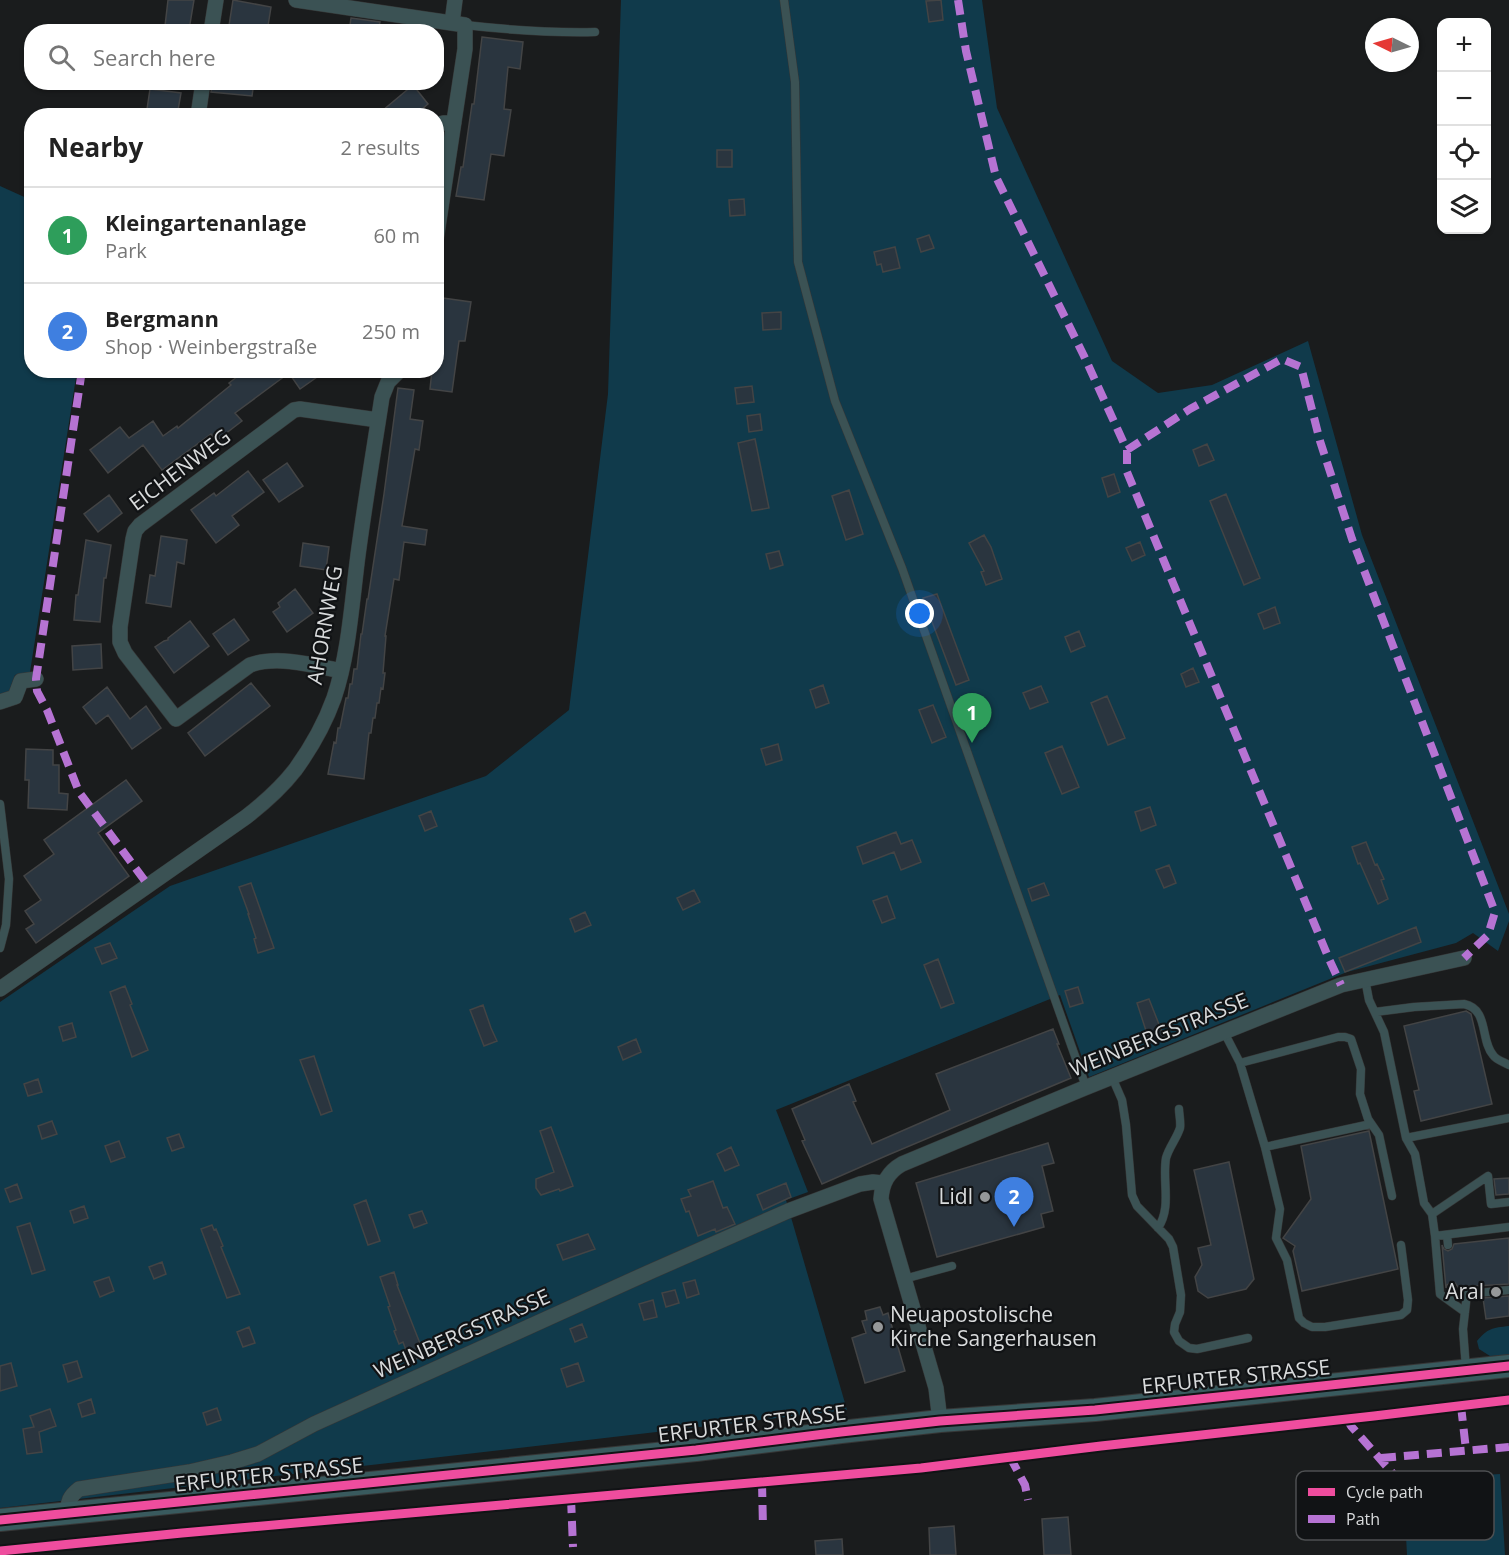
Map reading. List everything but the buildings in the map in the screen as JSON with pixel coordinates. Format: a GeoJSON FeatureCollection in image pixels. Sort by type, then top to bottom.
{"type":"FeatureCollection","features":[{"type":"Feature","properties":{"kind":"main road","name":"ERFURTER STRASSE"},"geometry":{"type":"LineString","coordinates":[[0,1520],[696,1450],[940,1421],[1095,1410],[1509,1366]]}},
{"type":"Feature","properties":{"kind":"street"},"geometry":{"type":"LineString","coordinates":[[212,24],[216,0]]}},
{"type":"Feature","properties":{"kind":"street"},"geometry":{"type":"LineString","coordinates":[[444,188],[465,50],[455,0]]}},
{"type":"Feature","properties":{"kind":"street"},"geometry":{"type":"LineString","coordinates":[[304,1],[459,24]]}},
{"type":"Feature","properties":{"kind":"street"},"geometry":{"type":"LineString","coordinates":[[199,108],[202,90]]}},
{"type":"Feature","properties":{"kind":"street"},"geometry":{"type":"LineString","coordinates":[[444,123],[454,123]]}},
{"type":"Feature","properties":{"kind":"street","name":"AHORNWEG"},"geometry":{"type":"LineString","coordinates":[[0,989],[246,817],[281,786],[309,750],[324,722],[341,671],[378,420],[384,389],[392,378]]}},
{"type":"Feature","properties":{"kind":"street","name":"EICHENWEG"},"geometry":{"type":"LineString","coordinates":[[341,671],[281,661],[260,661],[250,665],[176,719],[125,653],[120,642],[133,539],[140,525],[294,410],[378,420]]}},
{"type":"Feature","properties":{"kind":"street"},"geometry":{"type":"LineString","coordinates":[[0,702],[15,697],[21,681],[36,679]]}},
{"type":"Feature","properties":{"kind":"street","name":"WEINBERGSTRASSE"},"geometry":{"type":"LineString","coordinates":[[68,1514],[67,1505],[71,1496],[79,1489],[189,1472],[258,1454],[335,1414],[788,1211],[860,1184],[884,1183],[893,1169],[902,1164],[1086,1087],[1341,985],[1464,958]]}},
{"type":"Feature","properties":{"kind":"street"},"geometry":{"type":"LineString","coordinates":[[884,1183],[881,1199],[936,1388],[940,1421]]}},
{"type":"Feature","properties":{"kind":"lane"},"geometry":{"type":"LineString","coordinates":[[784,0],[795,82],[798,262],[835,401],[902,568],[1086,1087]]}},
{"type":"Feature","properties":{"kind":"lane"},"geometry":{"type":"LineString","coordinates":[[459,24],[513,30],[595,32]]}},
{"type":"Feature","properties":{"kind":"lane"},"geometry":{"type":"LineString","coordinates":[[0,804],[9,879],[6,925],[0,948]]}},
{"type":"Feature","properties":{"kind":"lane"},"geometry":{"type":"LineString","coordinates":[[1365,979],[1369,1000],[1384,1032],[1406,1138],[1415,1154],[1424,1203],[1432,1214],[1440,1294],[1465,1312]]}},
{"type":"Feature","properties":{"kind":"lane"},"geometry":{"type":"LineString","coordinates":[[1375,1012],[1414,1007],[1469,1005],[1478,1012],[1488,1047],[1494,1057],[1509,1065]]}},
{"type":"Feature","properties":{"kind":"lane"},"geometry":{"type":"LineString","coordinates":[[1224,1032],[1240,1063],[1265,1147],[1280,1209],[1276,1238],[1287,1260],[1299,1318],[1312,1327],[1325,1327],[1401,1315],[1407,1310],[1408,1300],[1401,1245]]}},
{"type":"Feature","properties":{"kind":"lane"},"geometry":{"type":"LineString","coordinates":[[1240,1063],[1338,1037],[1351,1039],[1361,1069],[1360,1094],[1371,1124],[1379,1135],[1392,1196]]}},
{"type":"Feature","properties":{"kind":"lane"},"geometry":{"type":"LineString","coordinates":[[1112,1077],[1122,1100],[1132,1195],[1137,1206],[1173,1246],[1181,1295],[1180,1312],[1174,1332],[1179,1341],[1189,1348],[1197,1349],[1248,1338]]}},
{"type":"Feature","properties":{"kind":"lane"},"geometry":{"type":"LineString","coordinates":[[1158,1228],[1164,1220],[1167,1158],[1172,1141],[1180,1127],[1179,1109]]}},
{"type":"Feature","properties":{"kind":"lane"},"geometry":{"type":"LineString","coordinates":[[1406,1138],[1509,1118]]}},
{"type":"Feature","properties":{"kind":"lane"},"geometry":{"type":"LineString","coordinates":[[1265,1147],[1371,1124]]}},
{"type":"Feature","properties":{"kind":"lane"},"geometry":{"type":"LineString","coordinates":[[1432,1214],[1488,1176],[1491,1204],[1509,1202]]}},
{"type":"Feature","properties":{"kind":"lane"},"geometry":{"type":"LineString","coordinates":[[1435,1236],[1509,1227]]}},
{"type":"Feature","properties":{"kind":"lane"},"geometry":{"type":"LineString","coordinates":[[1447,1235],[1448,1245]]}},
{"type":"Feature","properties":{"kind":"lane"},"geometry":{"type":"LineString","coordinates":[[904,1279],[952,1266]]}},
{"type":"Feature","properties":{"kind":"lane"},"geometry":{"type":"LineString","coordinates":[[1452,1288],[1454,1303]]}},
{"type":"Feature","properties":{"kind":"lane"},"geometry":{"type":"LineString","coordinates":[[1467,1371],[1463,1329],[1467,1294],[1509,1290]]}},
{"type":"Feature","properties":{"kind":"shaded area"},"geometry":{"type":"Polygon","coordinates":[[[621,0],[982,0],[997,108],[1112,361],[1158,393],[1212,385],[1308,341],[1362,535],[1509,914],[1509,921],[1498,951],[1473,933],[1456,943],[1347,972],[1089,1077],[1060,995],[776,1110],[808,1192],[786,1200],[847,1410],[0,1508],[0,1002],[170,886],[486,776],[569,710],[608,394],[621,0]]]}},
{"type":"Feature","properties":{"kind":"shaded area"},"geometry":{"type":"Polygon","coordinates":[[[0,186],[24,197],[24,378],[76,378],[30,672],[15,675],[8,694],[0,695],[0,186]]]}},
{"type":"Feature","properties":{"kind":"shaded area"},"geometry":{"type":"Polygon","coordinates":[[[1509,1326],[1509,1355],[1490,1356],[1479,1349],[1477,1341],[1484,1333],[1494,1328],[1509,1326]]]}},
{"type":"Feature","properties":{"kind":"shaded area"},"geometry":{"type":"Polygon","coordinates":[[[1494,1474],[1500,1474],[1505,1555],[1407,1555],[1406,1540],[1494,1540],[1494,1474]]]}},
{"type":"Feature","properties":{"kind":"marked path"},"geometry":{"type":"LineString","coordinates":[[958,0],[966,51],[996,177],[1084,356],[1127,450],[1127,472],[1341,985]]}},
{"type":"Feature","properties":{"kind":"marked path"},"geometry":{"type":"LineString","coordinates":[[1127,450],[1190,409],[1282,359],[1301,367],[1320,441],[1352,539],[1495,912],[1488,935],[1464,958]]}},
{"type":"Feature","properties":{"kind":"marked path"},"geometry":{"type":"LineString","coordinates":[[81,378],[36,679],[37,691],[47,710],[79,792],[148,885]]}},
{"type":"Feature","properties":{"kind":"marked path"},"geometry":{"type":"LineString","coordinates":[[1461,1406],[1466,1450]]}},
{"type":"Feature","properties":{"kind":"marked path"},"geometry":{"type":"LineString","coordinates":[[1347,1419],[1391,1471]]}},
{"type":"Feature","properties":{"kind":"marked path"},"geometry":{"type":"LineString","coordinates":[[1381,1458],[1509,1447]]}},
{"type":"Feature","properties":{"kind":"marked path"},"geometry":{"type":"LineString","coordinates":[[1010,1457],[1025,1485],[1028,1500]]}},
{"type":"Feature","properties":{"kind":"marked path"},"geometry":{"type":"LineString","coordinates":[[762,1482],[763,1528]]}},
{"type":"Feature","properties":{"kind":"marked path"},"geometry":{"type":"LineString","coordinates":[[571,1498],[573,1547]]}},
{"type":"Feature","properties":{"kind":"cycle path"},"geometry":{"type":"LineString","coordinates":[[0,1520],[696,1450],[940,1421],[1095,1410],[1509,1366]]}},
{"type":"Feature","properties":{"kind":"cycle path"},"geometry":{"type":"LineString","coordinates":[[0,1551],[921,1468],[1509,1400]]}},
{"type":"Feature","properties":{"kind":"place","name":"Kleingartenanlage"},"geometry":{"type":"Point","coordinates":[972,743]}},
{"type":"Feature","properties":{"kind":"place","name":"Lidl"},"geometry":{"type":"Point","coordinates":[985,1197]}},
{"type":"Feature","properties":{"kind":"place","name":"Bergmann"},"geometry":{"type":"Point","coordinates":[1014,1227]}},
{"type":"Feature","properties":{"kind":"place","name":"Aral"},"geometry":{"type":"Point","coordinates":[1496,1292]}},
{"type":"Feature","properties":{"kind":"place","name":"Neuapostolische Kirche Sangerhausen"},"geometry":{"type":"Point","coordinates":[878,1327]}}]}
